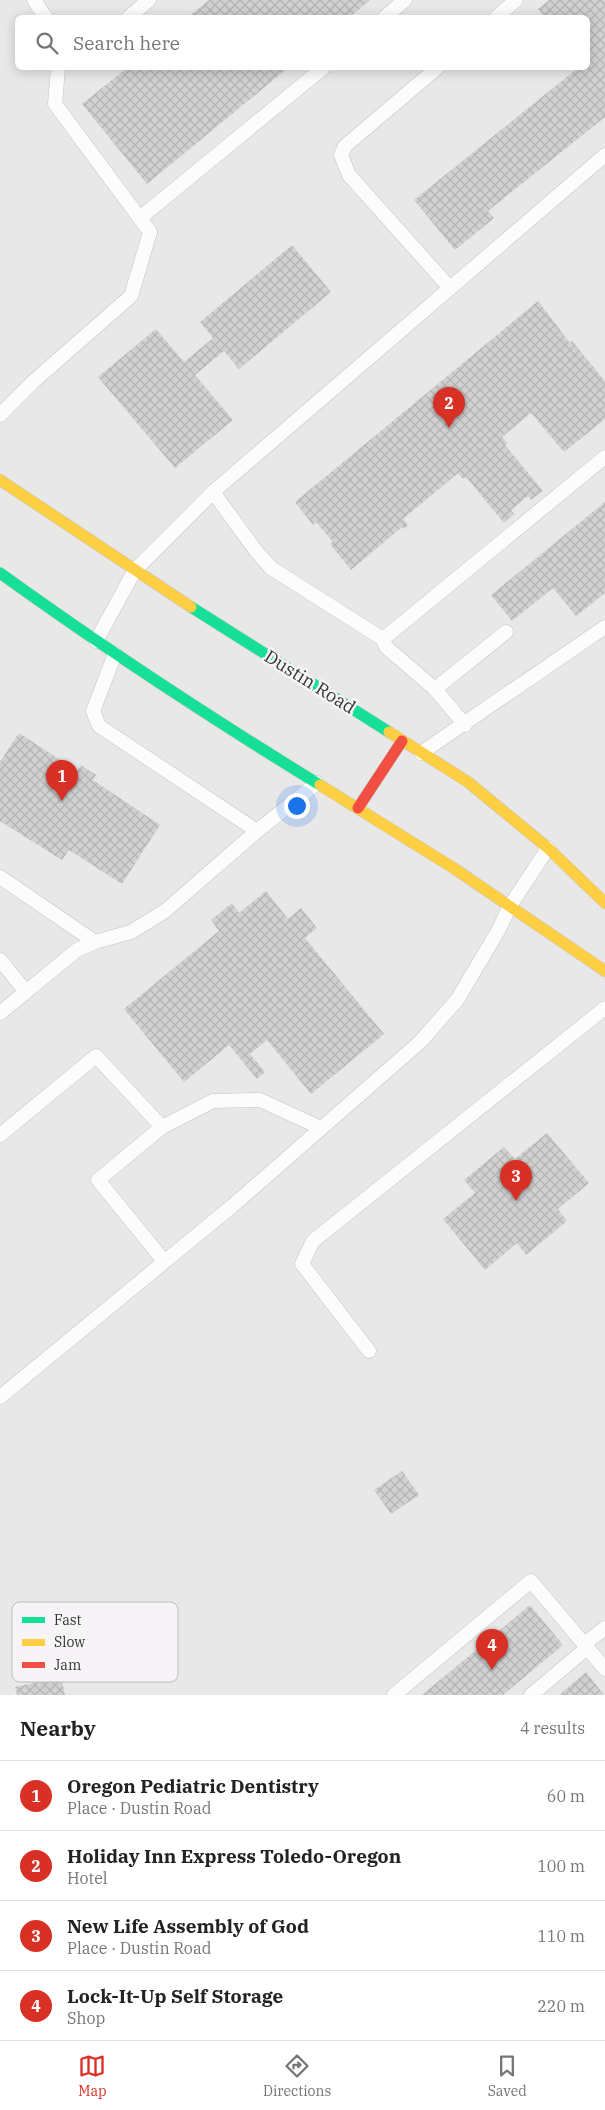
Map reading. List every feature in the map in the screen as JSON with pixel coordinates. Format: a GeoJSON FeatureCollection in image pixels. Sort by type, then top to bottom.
{"type":"FeatureCollection","features":[{"type":"Feature","properties":{"kind":"street","name":"Dustin Road"},"geometry":{"type":"LineString","coordinates":[[0,480],[185,603],[468,782],[548,848],[605,904]]}},
{"type":"Feature","properties":{"kind":"street"},"geometry":{"type":"LineString","coordinates":[[0,573],[50,611],[115,654],[510,906],[605,971]]}},
{"type":"Feature","properties":{"kind":"street"},"geometry":{"type":"LineString","coordinates":[[358,808],[402,741]]}},
{"type":"Feature","properties":{"kind":"lane"},"geometry":{"type":"LineString","coordinates":[[34,0],[44,15]]}},
{"type":"Feature","properties":{"kind":"lane"},"geometry":{"type":"LineString","coordinates":[[132,15],[150,0]]}},
{"type":"Feature","properties":{"kind":"lane"},"geometry":{"type":"LineString","coordinates":[[388,15],[405,0]]}},
{"type":"Feature","properties":{"kind":"lane"},"geometry":{"type":"LineString","coordinates":[[499,15],[516,0]]}},
{"type":"Feature","properties":{"kind":"lane"},"geometry":{"type":"LineString","coordinates":[[0,415],[34,382],[131,296],[150,232],[55,104],[62,70]]}},
{"type":"Feature","properties":{"kind":"lane"},"geometry":{"type":"LineString","coordinates":[[140,218],[321,70]]}},
{"type":"Feature","properties":{"kind":"lane"},"geometry":{"type":"LineString","coordinates":[[435,70],[345,146],[342,155],[349,175],[450,288]]}},
{"type":"Feature","properties":{"kind":"lane"},"geometry":{"type":"LineString","coordinates":[[96,641],[135,570],[213,492],[605,155]]}},
{"type":"Feature","properties":{"kind":"lane"},"geometry":{"type":"LineString","coordinates":[[383,639],[605,457]]}},
{"type":"Feature","properties":{"kind":"lane"},"geometry":{"type":"LineString","coordinates":[[213,492],[256,551],[271,568],[383,639],[386,647],[435,689],[465,725]]}},
{"type":"Feature","properties":{"kind":"lane"},"geometry":{"type":"LineString","coordinates":[[421,753],[465,725],[605,627]]}},
{"type":"Feature","properties":{"kind":"lane"},"geometry":{"type":"LineString","coordinates":[[435,689],[506,632]]}},
{"type":"Feature","properties":{"kind":"lane"},"geometry":{"type":"LineString","coordinates":[[115,654],[93,711],[99,726],[258,831]]}},
{"type":"Feature","properties":{"kind":"lane"},"geometry":{"type":"LineString","coordinates":[[0,1013],[77,950],[95,942],[131,932],[166,911],[258,831],[317,783]]}},
{"type":"Feature","properties":{"kind":"lane"},"geometry":{"type":"LineString","coordinates":[[0,1397],[164,1261],[420,1042],[457,1000],[510,906],[548,848]]}},
{"type":"Feature","properties":{"kind":"lane"},"geometry":{"type":"LineString","coordinates":[[0,878],[95,942]]}},
{"type":"Feature","properties":{"kind":"lane"},"geometry":{"type":"LineString","coordinates":[[0,960],[26,992]]}},
{"type":"Feature","properties":{"kind":"lane"},"geometry":{"type":"LineString","coordinates":[[369,1351],[302,1264],[313,1242],[605,1008]]}},
{"type":"Feature","properties":{"kind":"lane"},"geometry":{"type":"LineString","coordinates":[[0,1135],[96,1056],[162,1127]]}},
{"type":"Feature","properties":{"kind":"lane"},"geometry":{"type":"LineString","coordinates":[[164,1261],[98,1180],[162,1127],[213,1101],[260,1100],[321,1128]]}},
{"type":"Feature","properties":{"kind":"lane"},"geometry":{"type":"LineString","coordinates":[[394,1695],[532,1581],[605,1669]]}},
{"type":"Feature","properties":{"kind":"lane"},"geometry":{"type":"LineString","coordinates":[[531,1695],[605,1628]]}},
{"type":"Feature","properties":{"kind":"building"},"geometry":{"type":"Polygon","coordinates":[[[209,0],[370,0],[352,15],[191,15],[209,0]]]}},
{"type":"Feature","properties":{"kind":"building"},"geometry":{"type":"Polygon","coordinates":[[[549,0],[605,0],[605,117],[488,211],[494,218],[455,250],[414,200],[576,70],[590,70],[590,15],[543,15],[538,9],[549,0]]]}},
{"type":"Feature","properties":{"kind":"building"},"geometry":{"type":"Polygon","coordinates":[[[124,70],[286,70],[147,184],[82,104],[124,70]]]}},
{"type":"Feature","properties":{"kind":"building"},"geometry":{"type":"Polygon","coordinates":[[[292,245],[331,292],[239,369],[224,351],[195,375],[233,420],[175,468],[98,377],[156,329],[184,362],[213,338],[200,322],[292,245]]]}},
{"type":"Feature","properties":{"kind":"building"},"geometry":{"type":"Polygon","coordinates":[[[538,301],[570,343],[572,341],[605,381],[605,419],[564,452],[531,413],[502,437],[507,443],[505,445],[543,491],[531,500],[528,496],[511,510],[514,514],[504,523],[466,477],[463,479],[458,473],[403,519],[408,525],[404,529],[402,527],[351,570],[330,544],[333,542],[316,522],[313,525],[295,502],[538,301]]]}},
{"type":"Feature","properties":{"kind":"building"},"geometry":{"type":"Polygon","coordinates":[[[605,502],[605,593],[576,616],[553,588],[512,621],[491,595],[605,502]]]}},
{"type":"Feature","properties":{"kind":"building"},"geometry":{"type":"Polygon","coordinates":[[[19,733],[77,771],[81,765],[96,775],[93,780],[160,825],[122,884],[69,850],[62,860],[0,821],[0,762],[19,733]]]}},
{"type":"Feature","properties":{"kind":"building"},"geometry":{"type":"Polygon","coordinates":[[[266,891],[288,919],[301,908],[317,928],[305,938],[384,1034],[311,1094],[267,1040],[250,1054],[265,1072],[257,1079],[229,1045],[184,1082],[124,1009],[219,931],[211,920],[232,903],[239,913],[266,891]]]}},
{"type":"Feature","properties":{"kind":"building"},"geometry":{"type":"Polygon","coordinates":[[[547,1133],[589,1183],[558,1209],[567,1221],[526,1255],[517,1243],[485,1270],[443,1219],[475,1193],[464,1180],[504,1147],[515,1159],[547,1133]]]}},
{"type":"Feature","properties":{"kind":"building"},"geometry":{"type":"Polygon","coordinates":[[[402,1471],[419,1495],[391,1514],[374,1490],[402,1471]]]}},
{"type":"Feature","properties":{"kind":"building"},"geometry":{"type":"Polygon","coordinates":[[[530,1605],[563,1645],[503,1695],[422,1695],[530,1605]]]}},
{"type":"Feature","properties":{"kind":"building"},"geometry":{"type":"Polygon","coordinates":[[[586,1672],[604,1695],[559,1695],[586,1672]]]}},
{"type":"Feature","properties":{"kind":"building"},"geometry":{"type":"Polygon","coordinates":[[[38,1682],[62,1682],[65,1695],[17,1695],[15,1687],[38,1682]]]}},
{"type":"Feature","properties":{"kind":"traffic: fast"},"geometry":{"type":"LineString","coordinates":[[0,573],[158,682],[320,785]]}},
{"type":"Feature","properties":{"kind":"traffic: fast"},"geometry":{"type":"LineString","coordinates":[[191,607],[389,732]]}},
{"type":"Feature","properties":{"kind":"traffic: slow"},"geometry":{"type":"LineString","coordinates":[[0,480],[191,607]]}},
{"type":"Feature","properties":{"kind":"traffic: slow"},"geometry":{"type":"LineString","coordinates":[[389,732],[468,782],[548,848],[605,903]]}},
{"type":"Feature","properties":{"kind":"traffic: slow"},"geometry":{"type":"LineString","coordinates":[[320,785],[455,869],[605,971]]}},
{"type":"Feature","properties":{"kind":"traffic: jam"},"geometry":{"type":"LineString","coordinates":[[358,808],[402,741]]}},
{"type":"Feature","properties":{"kind":"place","name":"Holiday Inn Express Toledo-Oregon"},"geometry":{"type":"Point","coordinates":[449,428]}},
{"type":"Feature","properties":{"kind":"place","name":"Oregon Pediatric Dentistry"},"geometry":{"type":"Point","coordinates":[62,801]}},
{"type":"Feature","properties":{"kind":"place","name":"New Life Assembly of God"},"geometry":{"type":"Point","coordinates":[516,1201]}},
{"type":"Feature","properties":{"kind":"place","name":"Lock-It-Up Self Storage"},"geometry":{"type":"Point","coordinates":[492,1670]}}]}
